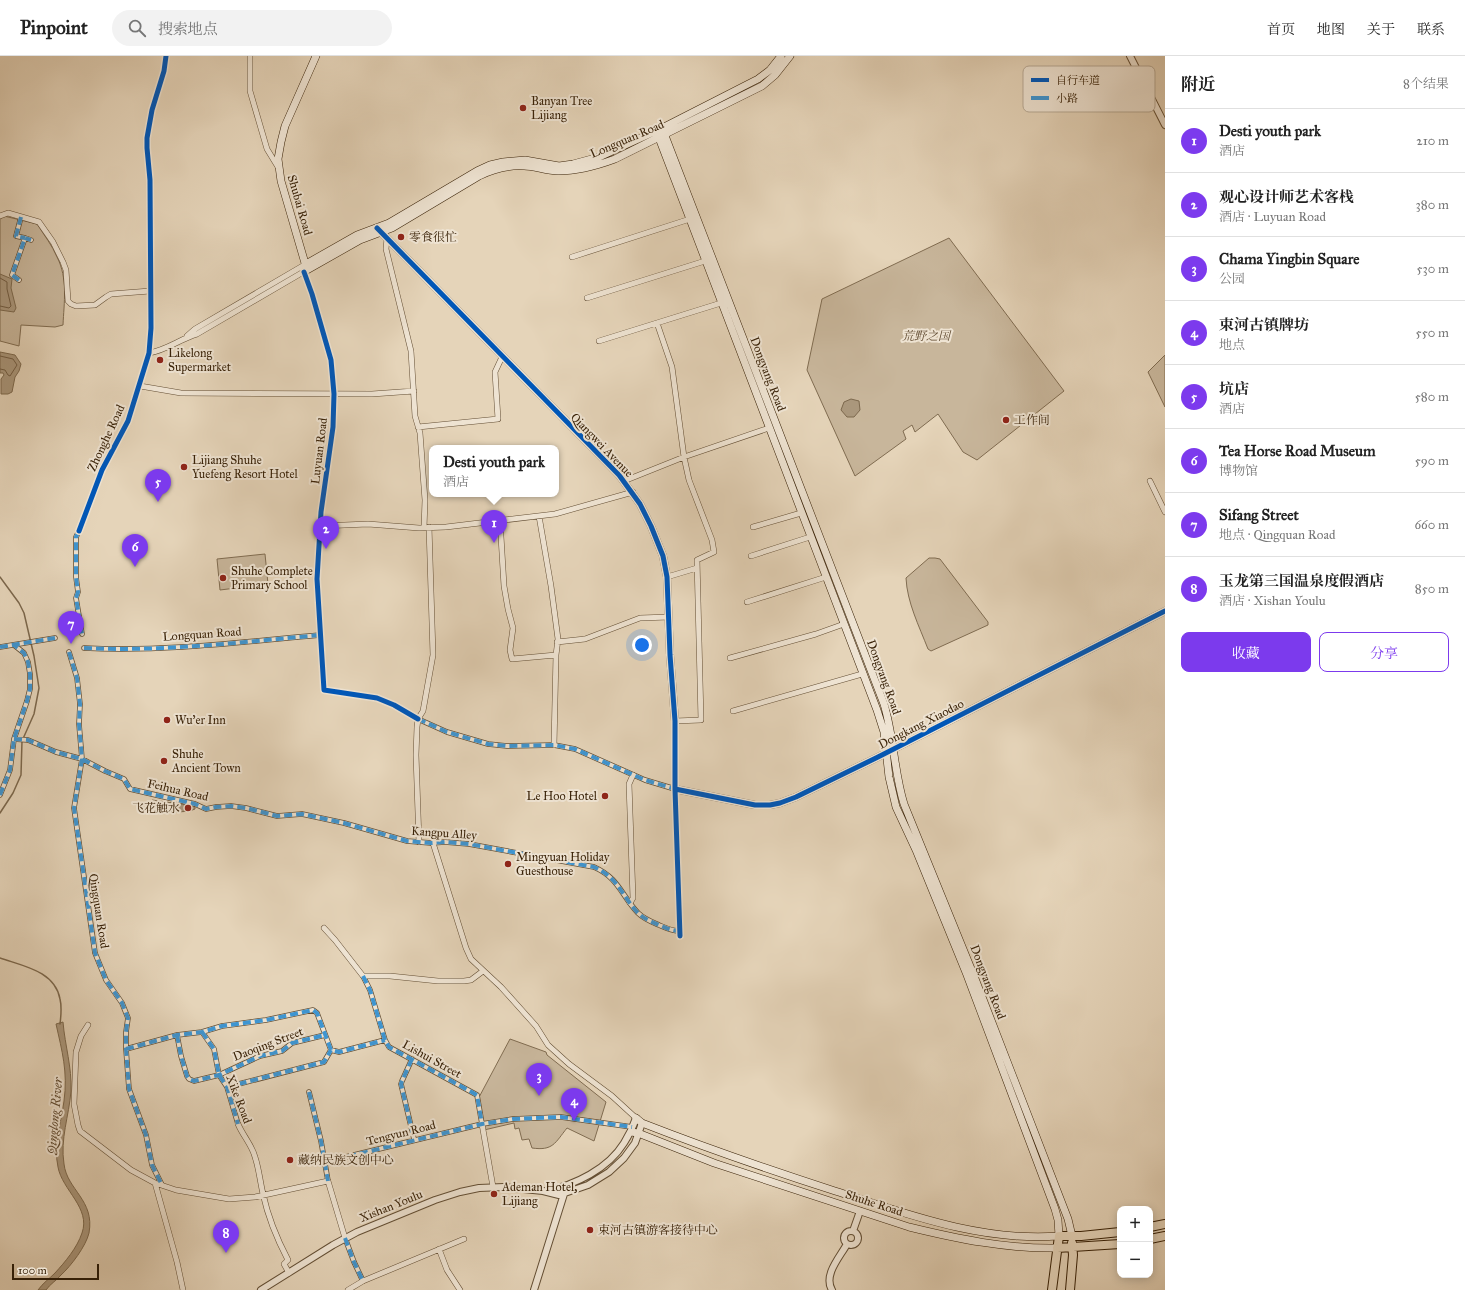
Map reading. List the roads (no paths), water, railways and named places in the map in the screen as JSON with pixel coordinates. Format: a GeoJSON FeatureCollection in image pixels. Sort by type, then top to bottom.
{"type":"FeatureCollection","features":[{"type":"Feature","properties":{"kind":"main road","name":"Shubai Road"},"geometry":{"type":"LineString","coordinates":[[306,269],[283,188],[279,168],[279,151],[285,126],[316,56]]}},
{"type":"Feature","properties":{"kind":"main road","name":"Longquan Road"},"geometry":{"type":"LineString","coordinates":[[660,133],[758,79],[770,70],[781,56]]}},
{"type":"Feature","properties":{"kind":"main road","name":"Longquan Road"},"geometry":{"type":"LineString","coordinates":[[306,269],[379,230],[477,171],[490,165],[525,160],[559,166],[573,164],[611,152],[660,133],[762,86],[776,75],[790,56]]}},
{"type":"Feature","properties":{"kind":"main road","name":"Dongyang Road"},"geometry":{"type":"LineString","coordinates":[[660,133],[705,261],[881,721],[904,804],[974,976],[1068,1219],[1072,1236]]}},
{"type":"Feature","properties":{"kind":"main road","name":"Dongyang Road"},"geometry":{"type":"LineString","coordinates":[[660,133],[884,704],[888,718],[890,751],[889,777],[896,807],[938,902],[1001,1064],[1055,1209],[1058,1220],[1059,1236]]}},
{"type":"Feature","properties":{"kind":"main road","name":"Shuhe Road"},"geometry":{"type":"LineString","coordinates":[[636,1118],[642,1123],[717,1152],[912,1216],[965,1228],[1005,1234],[1043,1237],[1117,1232]]}},
{"type":"Feature","properties":{"kind":"main road","name":"Shuhe Road"},"geometry":{"type":"LineString","coordinates":[[634,1131],[714,1163],[909,1227],[962,1239],[1023,1247],[1057,1248],[1117,1244]]}},
{"type":"Feature","properties":{"kind":"main road"},"geometry":{"type":"LineString","coordinates":[[1153,1226],[1165,1224]]}},
{"type":"Feature","properties":{"kind":"main road"},"geometry":{"type":"LineString","coordinates":[[1052,1290],[1059,1236]]}},
{"type":"Feature","properties":{"kind":"main road"},"geometry":{"type":"LineString","coordinates":[[1070,1290],[1073,1247],[1072,1236]]}},
{"type":"Feature","properties":{"kind":"main road"},"geometry":{"type":"LineString","coordinates":[[1153,1238],[1165,1236]]}},
{"type":"Feature","properties":{"kind":"street","name":"Zhonghe Road"},"geometry":{"type":"LineString","coordinates":[[82,634],[76,598],[78,592],[76,577],[76,537],[102,470],[128,420],[140,386],[149,353],[151,328],[150,180],[147,138],[152,110],[164,71],[166,56]]}},
{"type":"Feature","properties":{"kind":"street"},"geometry":{"type":"LineString","coordinates":[[250,56],[250,91],[267,149],[279,168]]}},
{"type":"Feature","properties":{"kind":"street"},"geometry":{"type":"LineString","coordinates":[[1130,56],[1135,66]]}},
{"type":"Feature","properties":{"kind":"street"},"geometry":{"type":"LineString","coordinates":[[1155,105],[1165,125]]}},
{"type":"Feature","properties":{"kind":"street"},"geometry":{"type":"LineString","coordinates":[[0,216],[8,213],[39,222],[56,247],[64,266],[68,301],[72,306],[95,305],[112,294],[150,291]]}},
{"type":"Feature","properties":{"kind":"street"},"geometry":{"type":"LineString","coordinates":[[21,216],[16,236],[30,240]]}},
{"type":"Feature","properties":{"kind":"street"},"geometry":{"type":"LineString","coordinates":[[572,258],[690,219]]}},
{"type":"Feature","properties":{"kind":"street","name":"Qiangwei Avenue"},"geometry":{"type":"LineString","coordinates":[[379,230],[624,481],[646,516],[663,556],[667,577],[670,655],[675,721],[675,789]]}},
{"type":"Feature","properties":{"kind":"street"},"geometry":{"type":"LineString","coordinates":[[19,280],[12,275],[25,238]]}},
{"type":"Feature","properties":{"kind":"street"},"geometry":{"type":"LineString","coordinates":[[387,238],[386,248],[411,352],[415,416],[418,427],[425,500],[433,655],[423,710],[418,719],[416,755],[419,842]]}},
{"type":"Feature","properties":{"kind":"street"},"geometry":{"type":"LineString","coordinates":[[588,298],[705,261]]}},
{"type":"Feature","properties":{"kind":"street"},"geometry":{"type":"LineString","coordinates":[[186,337],[195,328],[306,269]]}},
{"type":"Feature","properties":{"kind":"street"},"geometry":{"type":"LineString","coordinates":[[149,353],[161,351],[186,337],[197,334],[306,269]]}},
{"type":"Feature","properties":{"kind":"street","name":"Luyuan Road"},"geometry":{"type":"LineString","coordinates":[[306,269],[331,360],[334,394],[333,427],[321,512],[318,579],[324,690]]}},
{"type":"Feature","properties":{"kind":"street"},"geometry":{"type":"LineString","coordinates":[[599,341],[722,303]]}},
{"type":"Feature","properties":{"kind":"street"},"geometry":{"type":"LineString","coordinates":[[657,323],[672,367],[684,456],[689,480],[712,540],[714,552],[697,560],[701,720],[675,721]]}},
{"type":"Feature","properties":{"kind":"street"},"geometry":{"type":"LineString","coordinates":[[418,427],[498,419],[495,372],[502,356]]}},
{"type":"Feature","properties":{"kind":"street"},"geometry":{"type":"LineString","coordinates":[[140,386],[180,393],[372,394],[414,391]]}},
{"type":"Feature","properties":{"kind":"street"},"geometry":{"type":"LineString","coordinates":[[624,481],[684,456],[769,428]]}},
{"type":"Feature","properties":{"kind":"street"},"geometry":{"type":"LineString","coordinates":[[1150,481],[1165,512]]}},
{"type":"Feature","properties":{"kind":"street"},"geometry":{"type":"LineString","coordinates":[[320,526],[368,524],[426,528],[539,516],[555,514],[632,492]]}},
{"type":"Feature","properties":{"kind":"street"},"geometry":{"type":"LineString","coordinates":[[753,527],[801,513]]}},
{"type":"Feature","properties":{"kind":"street"},"geometry":{"type":"LineString","coordinates":[[539,516],[551,586],[557,642],[554,745]]}},
{"type":"Feature","properties":{"kind":"street"},"geometry":{"type":"LineString","coordinates":[[500,520],[504,586],[513,628],[510,650],[512,659],[556,655]]}},
{"type":"Feature","properties":{"kind":"street"},"geometry":{"type":"LineString","coordinates":[[751,556],[810,537]]}},
{"type":"Feature","properties":{"kind":"street"},"geometry":{"type":"LineString","coordinates":[[667,577],[697,568]]}},
{"type":"Feature","properties":{"kind":"street"},"geometry":{"type":"LineString","coordinates":[[747,602],[826,577]]}},
{"type":"Feature","properties":{"kind":"street","name":"Dongkang Xiaodao"},"geometry":{"type":"LineString","coordinates":[[324,690],[377,698],[447,732],[488,744],[507,746],[554,745],[582,752],[633,775],[675,789],[755,805],[775,804],[791,799],[890,751],[1165,611]]}},
{"type":"Feature","properties":{"kind":"street"},"geometry":{"type":"LineString","coordinates":[[557,642],[585,639],[640,618],[669,617]]}},
{"type":"Feature","properties":{"kind":"street"},"geometry":{"type":"LineString","coordinates":[[730,658],[816,634],[844,624]]}},
{"type":"Feature","properties":{"kind":"street","name":"Longquan Road"},"geometry":{"type":"LineString","coordinates":[[84,648],[122,650],[200,646],[320,635]]}},
{"type":"Feature","properties":{"kind":"street"},"geometry":{"type":"LineString","coordinates":[[0,647],[55,638]]}},
{"type":"Feature","properties":{"kind":"street"},"geometry":{"type":"LineString","coordinates":[[0,795],[10,770],[16,739],[28,701],[30,681],[29,668],[24,653],[16,644]]}},
{"type":"Feature","properties":{"kind":"street","name":"Qingquan Road"},"geometry":{"type":"LineString","coordinates":[[69,652],[77,678],[80,704],[79,724],[82,759],[74,808],[95,953],[106,980],[122,1003],[128,1018],[126,1049],[129,1089],[146,1136],[152,1165],[162,1185]]}},
{"type":"Feature","properties":{"kind":"street"},"geometry":{"type":"LineString","coordinates":[[733,711],[862,674]]}},
{"type":"Feature","properties":{"kind":"street","name":"Feihua Road"},"geometry":{"type":"LineString","coordinates":[[16,739],[28,740],[56,752],[82,759],[104,771],[124,779],[130,789],[195,804],[206,809],[231,806],[246,808],[277,816],[302,814]]}},
{"type":"Feature","properties":{"kind":"street"},"geometry":{"type":"LineString","coordinates":[[630,903],[633,898],[629,784],[633,775]]}},
{"type":"Feature","properties":{"kind":"street"},"geometry":{"type":"LineString","coordinates":[[675,789],[680,934]]}},
{"type":"Feature","properties":{"kind":"street","name":"Kangpu Alley"},"geometry":{"type":"LineString","coordinates":[[302,814],[344,823],[407,841],[469,844],[594,867],[611,876],[639,914],[680,934]]}},
{"type":"Feature","properties":{"kind":"street"},"geometry":{"type":"LineString","coordinates":[[433,843],[466,948],[471,959],[500,986],[536,1026],[548,1045],[569,1064],[612,1096],[636,1118],[631,1149],[624,1158],[609,1172],[588,1185],[564,1194],[534,1290]]}},
{"type":"Feature","properties":{"kind":"street"},"geometry":{"type":"LineString","coordinates":[[324,928],[363,976],[370,990],[384,1040],[339,1052],[331,1050]]}},
{"type":"Feature","properties":{"kind":"street"},"geometry":{"type":"LineString","coordinates":[[363,976],[390,976],[438,981],[464,981],[471,980],[483,971]]}},
{"type":"Feature","properties":{"kind":"street"},"geometry":{"type":"LineString","coordinates":[[126,1049],[178,1035],[202,1032],[222,1026],[266,1020],[313,1010],[318,1013],[331,1050]]}},
{"type":"Feature","properties":{"kind":"street"},"geometry":{"type":"LineString","coordinates":[[88,1025],[79,1042],[76,1057],[74,1111],[80,1131],[120,1162],[155,1183],[186,1192],[221,1198],[246,1198],[328,1182]]}},
{"type":"Feature","properties":{"kind":"street","name":"Xike Road"},"geometry":{"type":"LineString","coordinates":[[202,1032],[214,1049],[219,1075],[227,1087],[241,1133],[248,1141],[254,1152],[263,1195],[274,1231],[288,1260],[284,1264],[288,1273]]}},
{"type":"Feature","properties":{"kind":"street","name":"Daoqing Street"},"geometry":{"type":"LineString","coordinates":[[178,1035],[181,1056],[187,1076],[189,1079],[196,1081],[219,1075],[260,1056],[282,1051],[292,1043],[325,1034]]}},
{"type":"Feature","properties":{"kind":"street","name":"Lishui Street"},"geometry":{"type":"LineString","coordinates":[[384,1040],[389,1047],[477,1095],[482,1124]]}},
{"type":"Feature","properties":{"kind":"street"},"geometry":{"type":"LineString","coordinates":[[227,1087],[324,1062],[331,1050]]}},
{"type":"Feature","properties":{"kind":"street"},"geometry":{"type":"LineString","coordinates":[[412,1059],[401,1084],[414,1139]]}},
{"type":"Feature","properties":{"kind":"street"},"geometry":{"type":"LineString","coordinates":[[309,1092],[328,1182],[344,1238],[363,1281]]}},
{"type":"Feature","properties":{"kind":"street","name":"Tengyun Road"},"geometry":{"type":"LineString","coordinates":[[325,1162],[414,1139],[482,1124],[513,1119],[561,1117],[634,1131]]}},
{"type":"Feature","properties":{"kind":"street"},"geometry":{"type":"LineString","coordinates":[[542,1191],[554,1189],[576,1181],[600,1168],[617,1153],[642,1123]]}},
{"type":"Feature","properties":{"kind":"street"},"geometry":{"type":"LineString","coordinates":[[482,1124],[493,1186]]}},
{"type":"Feature","properties":{"kind":"street"},"geometry":{"type":"LineString","coordinates":[[155,1183],[178,1262],[183,1290]]}},
{"type":"Feature","properties":{"kind":"street","name":"Xishan Youlu"},"geometry":{"type":"LineString","coordinates":[[261,1290],[344,1238],[436,1200],[470,1190],[493,1186],[542,1191],[559,1195],[564,1194]]}},
{"type":"Feature","properties":{"kind":"street"},"geometry":{"type":"LineString","coordinates":[[853,1231],[860,1211]]}},
{"type":"Feature","properties":{"kind":"street"},"geometry":{"type":"LineString","coordinates":[[847,1244],[844,1240],[844,1235],[848,1231],[853,1231]]}},
{"type":"Feature","properties":{"kind":"street"},"geometry":{"type":"LineString","coordinates":[[847,1244],[854,1244],[858,1241],[857,1234],[853,1231]]}},
{"type":"Feature","properties":{"kind":"street"},"geometry":{"type":"LineString","coordinates":[[348,1290],[363,1281],[464,1239]]}},
{"type":"Feature","properties":{"kind":"street"},"geometry":{"type":"LineString","coordinates":[[832,1290],[829,1281],[830,1274],[847,1244]]}},
{"type":"Feature","properties":{"kind":"street"},"geometry":{"type":"LineString","coordinates":[[439,1249],[447,1270],[460,1290]]}},
{"type":"Feature","properties":{"kind":"water"},"geometry":{"type":"Polygon","coordinates":[[[0,274],[12,279],[11,288],[16,308],[14,312],[0,310],[0,274]]]}},
{"type":"Feature","properties":{"kind":"water"},"geometry":{"type":"Polygon","coordinates":[[[0,352],[15,355],[21,364],[15,377],[12,392],[8,394],[1,394],[1,379],[4,375],[3,373],[0,373],[0,352]]]}},
{"type":"Feature","properties":{"kind":"water"},"geometry":{"type":"Polygon","coordinates":[[[851,399],[859,401],[860,410],[854,417],[847,417],[841,410],[844,402],[851,399]]]}},
{"type":"Feature","properties":{"kind":"water"},"geometry":{"type":"Polygon","coordinates":[[[152,800],[195,806],[195,809],[184,812],[164,810],[159,808],[152,800]]]}},
{"type":"Feature","properties":{"kind":"water"},"geometry":{"type":"Polygon","coordinates":[[[63,1022],[71,1082],[70,1100],[63,1146],[64,1164],[70,1181],[85,1204],[88,1212],[90,1222],[89,1233],[78,1256],[46,1290],[38,1290],[63,1264],[77,1244],[84,1224],[83,1215],[61,1175],[58,1167],[56,1150],[64,1101],[65,1071],[56,1024],[63,1022]]]}},
{"type":"Feature","properties":{"kind":"waterway","name":"Qinglong River"},"geometry":{"type":"LineString","coordinates":[[0,577],[19,603],[24,613],[34,656],[39,688],[34,714],[22,741],[21,775],[13,793],[0,813]]}},
{"type":"Feature","properties":{"kind":"waterway","name":"Qinglong River"},"geometry":{"type":"LineString","coordinates":[[0,958],[37,971],[52,982],[57,990],[61,1002],[60,1024]]}},
{"type":"Feature","properties":{"kind":"place","name":"Banyan Tree Lijiang"},"geometry":{"type":"Point","coordinates":[523,108]}},
{"type":"Feature","properties":{"kind":"place","name":"零食很忙"},"geometry":{"type":"Point","coordinates":[401,237]}},
{"type":"Feature","properties":{"kind":"place","name":"Likelong Supermarket"},"geometry":{"type":"Point","coordinates":[160,360]}},
{"type":"Feature","properties":{"kind":"place","name":"工作间"},"geometry":{"type":"Point","coordinates":[1006,420]}},
{"type":"Feature","properties":{"kind":"place","name":"Lijiang Shuhe Yuefeng Resort Hotel"},"geometry":{"type":"Point","coordinates":[184,467]}},
{"type":"Feature","properties":{"kind":"place","name":"坑店"},"geometry":{"type":"Point","coordinates":[158,502]}},
{"type":"Feature","properties":{"kind":"place","name":"Desti youth park"},"geometry":{"type":"Point","coordinates":[494,543]}},
{"type":"Feature","properties":{"kind":"place","name":"观心设计师艺术客栈"},"geometry":{"type":"Point","coordinates":[326,549]}},
{"type":"Feature","properties":{"kind":"place","name":"Tea Horse Road Museum"},"geometry":{"type":"Point","coordinates":[135,567]}},
{"type":"Feature","properties":{"kind":"place","name":"Shuhe Complete Primary School"},"geometry":{"type":"Point","coordinates":[223,578]}},
{"type":"Feature","properties":{"kind":"place","name":"Sifang Street"},"geometry":{"type":"Point","coordinates":[71,644]}},
{"type":"Feature","properties":{"kind":"place","name":"Wu'er Inn"},"geometry":{"type":"Point","coordinates":[167,720]}},
{"type":"Feature","properties":{"kind":"place","name":"Shuhe Ancient Town"},"geometry":{"type":"Point","coordinates":[164,761]}},
{"type":"Feature","properties":{"kind":"place","name":"Le Hoo Hotel"},"geometry":{"type":"Point","coordinates":[605,796]}},
{"type":"Feature","properties":{"kind":"place","name":"飞花触水"},"geometry":{"type":"Point","coordinates":[188,808]}},
{"type":"Feature","properties":{"kind":"place","name":"Mingyuan Holiday Guesthouse"},"geometry":{"type":"Point","coordinates":[508,864]}},
{"type":"Feature","properties":{"kind":"place","name":"Chama Yingbin Square"},"geometry":{"type":"Point","coordinates":[539,1096]}},
{"type":"Feature","properties":{"kind":"place","name":"束河古镇牌坊"},"geometry":{"type":"Point","coordinates":[574,1121]}},
{"type":"Feature","properties":{"kind":"place","name":"藏纳民族文创中心"},"geometry":{"type":"Point","coordinates":[290,1160]}},
{"type":"Feature","properties":{"kind":"place","name":"Ademan Hotel, Lijiang"},"geometry":{"type":"Point","coordinates":[494,1194]}},
{"type":"Feature","properties":{"kind":"place","name":"束河古镇游客接待中心"},"geometry":{"type":"Point","coordinates":[590,1230]}},
{"type":"Feature","properties":{"kind":"place","name":"玉龙第三国温泉度假酒店"},"geometry":{"type":"Point","coordinates":[226,1253]}},
{"type":"Feature","properties":{"kind":"park label","name":"荒野之国"},"geometry":{"type":"Point","coordinates":[926,336]}}]}
